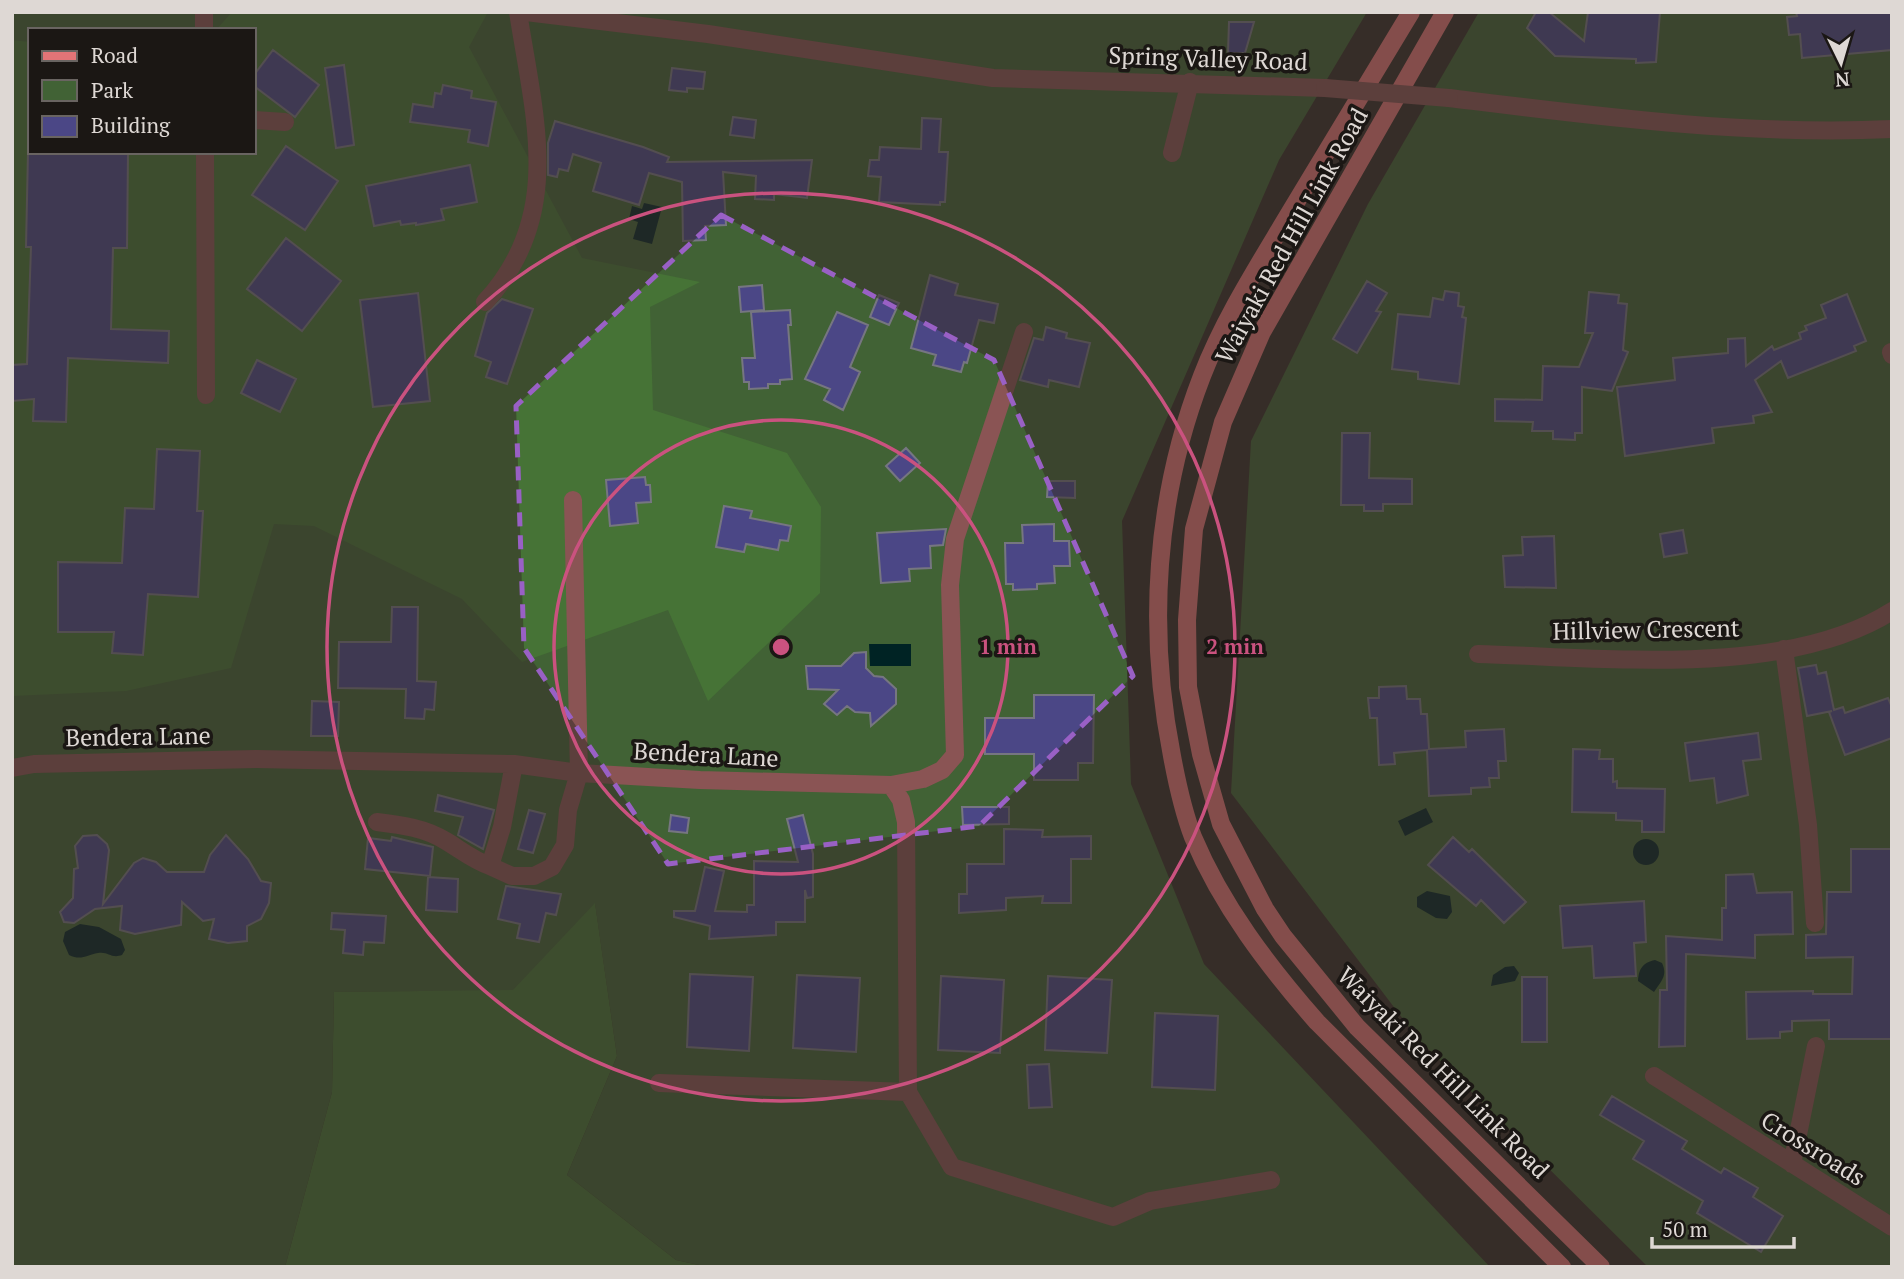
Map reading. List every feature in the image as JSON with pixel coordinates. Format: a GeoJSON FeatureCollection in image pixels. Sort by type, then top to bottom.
{"type":"FeatureCollection","features":[{"type":"Feature","properties":{"kind":"main road","name":"Waiyaki Red Hill Link Road"},"geometry":{"type":"LineString","coordinates":[[1411,12],[1239,297],[1202,376],[1181,441],[1162,531],[1157,640],[1163,708],[1177,782],[1192,835],[1220,893],[1252,940],[1282,982],[1317,1022],[1562,1267]]}},
{"type":"Feature","properties":{"kind":"main road","name":"Waiyaki Red Hill Link Road"},"geometry":{"type":"LineString","coordinates":[[1445,12],[1262,332],[1223,422],[1194,529],[1188,620],[1188,687],[1201,754],[1222,824],[1265,909],[1283,936],[1357,1027],[1601,1267]]}},
{"type":"Feature","properties":{"kind":"street"},"geometry":{"type":"LineString","coordinates":[[485,302],[500,285],[519,253],[537,201],[540,171],[518,12]]}},
{"type":"Feature","properties":{"kind":"street","name":"Spring Valley Road"},"geometry":{"type":"LineString","coordinates":[[526,12],[708,34],[993,78],[1325,88],[1449,98],[1671,122],[1788,130],[1892,129]]}},
{"type":"Feature","properties":{"kind":"street"},"geometry":{"type":"LineString","coordinates":[[1172,153],[1190,82]]}},
{"type":"Feature","properties":{"kind":"street"},"geometry":{"type":"LineString","coordinates":[[256,120],[285,122]]}},
{"type":"Feature","properties":{"kind":"street"},"geometry":{"type":"LineString","coordinates":[[205,154],[206,395]]}},
{"type":"Feature","properties":{"kind":"street","name":"Bendera Lane"},"geometry":{"type":"LineString","coordinates":[[12,768],[34,764],[256,759],[514,764],[579,773],[712,781],[891,785],[923,779],[942,770],[955,755],[950,585],[955,539],[1024,332]]}},
{"type":"Feature","properties":{"kind":"street"},"geometry":{"type":"LineString","coordinates":[[377,822],[409,826],[431,834],[474,861],[512,876],[534,876],[552,867],[565,845],[568,810],[579,773],[573,500]]}},
{"type":"Feature","properties":{"kind":"street","name":"Hillview Crescent"},"geometry":{"type":"LineString","coordinates":[[1478,654],[1691,659],[1784,649],[1890,617]]}},
{"type":"Feature","properties":{"kind":"street"},"geometry":{"type":"LineString","coordinates":[[1784,649],[1808,825],[1815,923]]}},
{"type":"Feature","properties":{"kind":"street"},"geometry":{"type":"LineString","coordinates":[[490,866],[502,827],[514,764]]}},
{"type":"Feature","properties":{"kind":"street"},"geometry":{"type":"LineString","coordinates":[[891,785],[901,800],[906,822],[908,1092],[952,1167],[1113,1217],[1150,1201],[1271,1180]]}},
{"type":"Feature","properties":{"kind":"street"},"geometry":{"type":"LineString","coordinates":[[1792,1164],[1816,1046]]}},
{"type":"Feature","properties":{"kind":"street","name":"Crossroads"},"geometry":{"type":"LineString","coordinates":[[1654,1076],[1892,1227]]}},
{"type":"Feature","properties":{"kind":"street"},"geometry":{"type":"LineString","coordinates":[[659,1083],[908,1092]]}},
{"type":"Feature","properties":{"kind":"highlighted area"},"geometry":{"type":"Polygon","coordinates":[[[721,215],[994,360],[1133,676],[979,826],[668,864],[524,648],[516,406],[721,215]]]}},
{"type":"Feature","properties":{"kind":"green space"},"geometry":{"type":"Polygon","coordinates":[[[12,12],[1367,12],[1279,160],[1122,521],[1131,784],[1204,964],[1490,1267],[708,1267],[676,1260],[567,1175],[617,1056],[595,904],[514,991],[334,992],[332,1092],[285,1267],[12,1267],[12,12]]]}},
{"type":"Feature","properties":{"kind":"green space"},"geometry":{"type":"Polygon","coordinates":[[[232,12],[488,12],[469,47],[582,258],[700,282],[650,307],[653,410],[787,453],[821,507],[820,593],[708,701],[668,610],[522,662],[462,599],[314,526],[274,524],[231,668],[126,691],[12,696],[12,40],[28,42],[28,154],[256,154],[256,28],[218,28],[232,12]]]}},
{"type":"Feature","properties":{"kind":"green space"},"geometry":{"type":"Polygon","coordinates":[[[1479,12],[1892,12],[1892,1267],[1648,1267],[1419,1040],[1231,793],[1251,441],[1368,204],[1479,12]]]}},
{"type":"Feature","properties":{"kind":"green space"},"geometry":{"type":"Polygon","coordinates":[[[595,903],[617,1056],[567,1175],[676,1260],[708,1267],[285,1267],[332,1092],[334,992],[513,990],[595,903]]]}},
{"type":"Feature","properties":{"kind":"water"},"geometry":{"type":"Polygon","coordinates":[[[644,203],[662,207],[652,244],[633,239],[638,222],[629,219],[632,206],[642,209],[644,203]]]}},
{"type":"Feature","properties":{"kind":"water"},"geometry":{"type":"Polygon","coordinates":[[[869,644],[911,644],[911,666],[870,666],[869,644]]]}},
{"type":"Feature","properties":{"kind":"water"},"geometry":{"type":"Polygon","coordinates":[[[1426,808],[1433,822],[1405,836],[1398,821],[1426,808]]]}},
{"type":"Feature","properties":{"kind":"water"},"geometry":{"type":"Polygon","coordinates":[[[1646,839],[1655,843],[1659,852],[1655,861],[1646,865],[1637,861],[1633,852],[1637,843],[1646,839]]]}},
{"type":"Feature","properties":{"kind":"water"},"geometry":{"type":"Polygon","coordinates":[[[1427,891],[1450,896],[1452,912],[1447,919],[1436,918],[1417,907],[1417,897],[1427,891]]]}},
{"type":"Feature","properties":{"kind":"water"},"geometry":{"type":"Polygon","coordinates":[[[80,924],[99,927],[121,939],[125,950],[122,955],[101,953],[81,958],[69,955],[63,941],[65,932],[80,924]]]}},
{"type":"Feature","properties":{"kind":"water"},"geometry":{"type":"Polygon","coordinates":[[[1655,960],[1662,963],[1664,971],[1663,978],[1654,992],[1638,981],[1642,967],[1655,960]]]}},
{"type":"Feature","properties":{"kind":"water"},"geometry":{"type":"Polygon","coordinates":[[[1514,966],[1519,973],[1515,981],[1491,986],[1493,975],[1505,967],[1514,966]]]}},
{"type":"Feature","properties":{"kind":"building"},"geometry":{"type":"Polygon","coordinates":[[[1536,12],[1549,12],[1584,41],[1588,12],[1660,12],[1656,62],[1636,63],[1636,59],[1555,56],[1527,28],[1536,12]]]}},
{"type":"Feature","properties":{"kind":"building"},"geometry":{"type":"Polygon","coordinates":[[[1796,12],[1892,12],[1892,50],[1802,58],[1800,34],[1789,35],[1787,17],[1797,16],[1796,12]]]}},
{"type":"Feature","properties":{"kind":"building"},"geometry":{"type":"Polygon","coordinates":[[[1229,22],[1254,22],[1245,53],[1228,53],[1229,22]]]}},
{"type":"Feature","properties":{"kind":"building"},"geometry":{"type":"Polygon","coordinates":[[[273,50],[319,85],[295,117],[256,88],[256,72],[273,50]]]}},
{"type":"Feature","properties":{"kind":"building"},"geometry":{"type":"Polygon","coordinates":[[[344,65],[354,145],[336,148],[325,68],[344,65]]]}},
{"type":"Feature","properties":{"kind":"building"},"geometry":{"type":"Polygon","coordinates":[[[672,68],[705,72],[703,89],[687,88],[687,92],[669,90],[672,68]]]}},
{"type":"Feature","properties":{"kind":"building"},"geometry":{"type":"Polygon","coordinates":[[[443,85],[472,91],[471,98],[496,102],[488,146],[468,142],[470,130],[410,122],[413,104],[433,107],[435,93],[441,94],[443,85]]]}},
{"type":"Feature","properties":{"kind":"building"},"geometry":{"type":"Polygon","coordinates":[[[733,117],[756,120],[754,138],[730,135],[733,117]]]}},
{"type":"Feature","properties":{"kind":"building"},"geometry":{"type":"Polygon","coordinates":[[[922,118],[941,119],[939,152],[948,152],[945,202],[940,202],[940,205],[879,202],[881,177],[868,176],[870,160],[879,160],[880,147],[921,149],[922,118]]]}},
{"type":"Feature","properties":{"kind":"building"},"geometry":{"type":"Polygon","coordinates":[[[555,121],[643,147],[669,157],[667,162],[812,160],[807,198],[774,194],[774,200],[755,199],[756,176],[723,172],[726,225],[705,226],[706,240],[683,241],[682,182],[649,173],[639,205],[593,191],[601,163],[573,154],[568,171],[559,169],[557,177],[548,175],[548,143],[555,121]]]}},
{"type":"Feature","properties":{"kind":"building"},"geometry":{"type":"Polygon","coordinates":[[[286,146],[338,181],[305,230],[252,195],[286,146]]]}},
{"type":"Feature","properties":{"kind":"building"},"geometry":{"type":"Polygon","coordinates":[[[28,152],[128,154],[127,248],[113,248],[111,329],[169,331],[168,363],[68,358],[66,422],[33,421],[34,399],[12,401],[12,365],[27,364],[31,247],[26,247],[28,152]]]}},
{"type":"Feature","properties":{"kind":"building"},"geometry":{"type":"Polygon","coordinates":[[[470,165],[477,202],[441,209],[444,220],[416,225],[401,225],[400,221],[374,226],[366,186],[470,165]]]}},
{"type":"Feature","properties":{"kind":"building"},"geometry":{"type":"Polygon","coordinates":[[[286,238],[341,281],[302,331],[247,289],[286,238]]]}},
{"type":"Feature","properties":{"kind":"building"},"geometry":{"type":"Polygon","coordinates":[[[930,275],[958,284],[955,295],[998,304],[994,323],[979,320],[967,363],[964,362],[961,372],[933,365],[936,355],[911,348],[930,275]]]}},
{"type":"Feature","properties":{"kind":"building"},"geometry":{"type":"Polygon","coordinates":[[[1367,281],[1387,293],[1376,311],[1381,312],[1357,353],[1333,339],[1367,281]]]}},
{"type":"Feature","properties":{"kind":"building"},"geometry":{"type":"Polygon","coordinates":[[[762,285],[764,310],[741,312],[739,287],[762,285]]]}},
{"type":"Feature","properties":{"kind":"building"},"geometry":{"type":"Polygon","coordinates":[[[1445,291],[1459,293],[1458,306],[1464,307],[1462,317],[1466,318],[1459,384],[1418,379],[1418,372],[1392,369],[1398,314],[1430,317],[1433,298],[1443,300],[1445,291]]]}},
{"type":"Feature","properties":{"kind":"building"},"geometry":{"type":"Polygon","coordinates":[[[1589,292],[1619,295],[1618,303],[1627,304],[1623,350],[1628,352],[1612,391],[1582,387],[1582,433],[1575,433],[1575,440],[1553,439],[1553,431],[1532,431],[1533,422],[1495,421],[1495,399],[1542,400],[1543,366],[1579,367],[1593,333],[1585,333],[1589,292]]]}},
{"type":"Feature","properties":{"kind":"building"},"geometry":{"type":"Polygon","coordinates":[[[418,293],[430,401],[373,407],[360,300],[418,293]]]}},
{"type":"Feature","properties":{"kind":"building"},"geometry":{"type":"Polygon","coordinates":[[[1847,294],[1866,341],[1854,346],[1856,351],[1788,378],[1781,361],[1755,380],[1772,412],[1753,416],[1754,423],[1712,428],[1714,443],[1625,456],[1617,387],[1675,380],[1673,358],[1728,353],[1728,339],[1745,338],[1746,366],[1772,346],[1774,350],[1801,339],[1799,333],[1807,330],[1805,326],[1826,318],[1821,305],[1847,294]]]}},
{"type":"Feature","properties":{"kind":"building"},"geometry":{"type":"Polygon","coordinates":[[[879,295],[899,303],[889,325],[870,317],[879,295]]]}},
{"type":"Feature","properties":{"kind":"building"},"geometry":{"type":"Polygon","coordinates":[[[502,299],[533,309],[507,384],[486,377],[491,362],[475,356],[487,313],[502,299]]]}},
{"type":"Feature","properties":{"kind":"building"},"geometry":{"type":"Polygon","coordinates":[[[790,310],[791,325],[788,325],[792,379],[780,380],[780,384],[768,384],[768,388],[749,389],[749,382],[744,382],[742,358],[755,358],[751,312],[790,310]]]}},
{"type":"Feature","properties":{"kind":"building"},"geometry":{"type":"Polygon","coordinates":[[[837,312],[868,325],[850,367],[860,372],[843,410],[824,400],[830,389],[805,379],[837,312]]]}},
{"type":"Feature","properties":{"kind":"building"},"geometry":{"type":"Polygon","coordinates":[[[1046,327],[1067,333],[1066,338],[1090,343],[1079,387],[1049,380],[1048,387],[1020,380],[1034,338],[1043,340],[1046,327]]]}},
{"type":"Feature","properties":{"kind":"building"},"geometry":{"type":"Polygon","coordinates":[[[257,360],[296,379],[280,412],[241,393],[257,360]]]}},
{"type":"Feature","properties":{"kind":"building"},"geometry":{"type":"Polygon","coordinates":[[[1342,433],[1370,433],[1369,478],[1412,479],[1412,504],[1383,504],[1383,511],[1364,511],[1364,505],[1341,505],[1342,433]]]}},
{"type":"Feature","properties":{"kind":"building"},"geometry":{"type":"Polygon","coordinates":[[[906,448],[920,463],[900,481],[886,466],[906,448]]]}},
{"type":"Feature","properties":{"kind":"building"},"geometry":{"type":"Polygon","coordinates":[[[157,449],[200,451],[197,511],[203,511],[198,597],[148,594],[143,655],[112,653],[114,632],[58,632],[58,562],[122,563],[125,508],[154,509],[157,449]]]}},
{"type":"Feature","properties":{"kind":"building"},"geometry":{"type":"Polygon","coordinates":[[[645,477],[646,485],[650,485],[651,502],[636,503],[638,523],[610,526],[606,480],[645,477]]]}},
{"type":"Feature","properties":{"kind":"building"},"geometry":{"type":"Polygon","coordinates":[[[1048,481],[1075,481],[1075,498],[1047,497],[1048,481]]]}},
{"type":"Feature","properties":{"kind":"building"},"geometry":{"type":"Polygon","coordinates":[[[724,506],[752,511],[750,518],[791,526],[788,541],[780,540],[778,550],[746,544],[744,552],[716,547],[724,506]]]}},
{"type":"Feature","properties":{"kind":"building"},"geometry":{"type":"Polygon","coordinates":[[[1054,524],[1054,541],[1069,541],[1070,566],[1054,566],[1055,583],[1037,584],[1037,589],[1013,590],[1013,584],[1006,584],[1005,543],[1023,543],[1022,525],[1054,524]]]}},
{"type":"Feature","properties":{"kind":"building"},"geometry":{"type":"Polygon","coordinates":[[[946,529],[943,545],[930,546],[931,568],[909,569],[910,581],[881,583],[877,533],[946,529]]]}},
{"type":"Feature","properties":{"kind":"building"},"geometry":{"type":"Polygon","coordinates":[[[1683,530],[1687,553],[1664,557],[1660,534],[1683,530]]]}},
{"type":"Feature","properties":{"kind":"building"},"geometry":{"type":"Polygon","coordinates":[[[1554,536],[1556,588],[1505,587],[1503,556],[1523,555],[1522,537],[1554,536]]]}},
{"type":"Feature","properties":{"kind":"building"},"geometry":{"type":"Polygon","coordinates":[[[392,607],[418,607],[417,681],[436,682],[434,710],[425,709],[424,719],[405,718],[406,689],[338,688],[339,642],[391,642],[392,607]]]}},
{"type":"Feature","properties":{"kind":"building"},"geometry":{"type":"Polygon","coordinates":[[[866,652],[866,668],[874,676],[883,677],[896,689],[896,704],[871,726],[870,713],[855,712],[847,706],[837,715],[824,704],[838,690],[808,689],[806,666],[841,666],[854,653],[866,652]]]}},
{"type":"Feature","properties":{"kind":"building"},"geometry":{"type":"Polygon","coordinates":[[[1816,665],[1818,674],[1826,672],[1834,710],[1843,707],[1845,713],[1888,698],[1892,707],[1892,738],[1845,755],[1829,712],[1832,711],[1807,716],[1798,668],[1816,665]]]}},
{"type":"Feature","properties":{"kind":"building"},"geometry":{"type":"Polygon","coordinates":[[[1406,686],[1407,699],[1420,699],[1421,714],[1427,714],[1429,749],[1466,747],[1465,731],[1504,729],[1506,761],[1498,761],[1499,778],[1489,778],[1490,787],[1471,788],[1471,794],[1429,796],[1427,750],[1394,753],[1395,764],[1379,765],[1377,718],[1370,718],[1368,698],[1379,698],[1379,687],[1406,686]]]}},
{"type":"Feature","properties":{"kind":"building"},"geometry":{"type":"Polygon","coordinates":[[[1034,695],[1094,695],[1093,763],[1078,763],[1078,780],[1034,780],[1034,754],[985,754],[985,718],[1034,718],[1034,695]]]}},
{"type":"Feature","properties":{"kind":"building"},"geometry":{"type":"Polygon","coordinates":[[[312,701],[339,702],[338,736],[311,736],[312,701]]]}},
{"type":"Feature","properties":{"kind":"building"},"geometry":{"type":"Polygon","coordinates":[[[1758,733],[1761,759],[1743,761],[1748,795],[1717,803],[1714,778],[1690,781],[1685,743],[1758,733]]]}},
{"type":"Feature","properties":{"kind":"building"},"geometry":{"type":"Polygon","coordinates":[[[1573,749],[1600,750],[1599,759],[1613,759],[1613,782],[1617,781],[1617,788],[1665,789],[1664,832],[1642,832],[1642,821],[1616,820],[1616,813],[1572,812],[1573,749]]]}},
{"type":"Feature","properties":{"kind":"building"},"geometry":{"type":"Polygon","coordinates":[[[438,795],[494,810],[483,849],[458,835],[463,817],[435,811],[438,795]]]}},
{"type":"Feature","properties":{"kind":"building"},"geometry":{"type":"Polygon","coordinates":[[[962,807],[1009,807],[1009,824],[963,825],[962,807]]]}},
{"type":"Feature","properties":{"kind":"building"},"geometry":{"type":"Polygon","coordinates":[[[529,810],[545,814],[533,853],[518,849],[529,810]]]}},
{"type":"Feature","properties":{"kind":"building"},"geometry":{"type":"Polygon","coordinates":[[[671,815],[689,818],[687,833],[669,831],[671,815]]]}},
{"type":"Feature","properties":{"kind":"building"},"geometry":{"type":"Polygon","coordinates":[[[803,815],[813,854],[813,897],[807,898],[805,890],[805,922],[776,922],[776,935],[709,939],[710,926],[674,917],[674,911],[695,911],[705,867],[724,871],[715,911],[747,912],[747,905],[754,905],[754,861],[798,862],[787,819],[803,815]]]}},
{"type":"Feature","properties":{"kind":"building"},"geometry":{"type":"Polygon","coordinates":[[[1004,829],[1043,830],[1042,837],[1091,836],[1091,859],[1071,859],[1071,903],[1042,903],[1043,896],[1006,898],[1006,910],[959,913],[959,894],[967,894],[967,864],[1004,864],[1004,829]]]}},
{"type":"Feature","properties":{"kind":"building"},"geometry":{"type":"Polygon","coordinates":[[[97,835],[107,844],[109,850],[103,904],[134,863],[143,858],[156,862],[167,872],[204,872],[210,855],[226,835],[248,859],[261,881],[271,883],[269,903],[261,919],[247,926],[247,941],[228,943],[209,939],[214,919],[203,921],[182,902],[181,925],[135,934],[120,930],[122,906],[95,909],[74,923],[64,922],[60,912],[73,898],[74,869],[78,868],[75,846],[83,836],[97,835]]]}},
{"type":"Feature","properties":{"kind":"building"},"geometry":{"type":"Polygon","coordinates":[[[392,837],[433,847],[430,876],[365,869],[368,838],[391,841],[392,837]]]}},
{"type":"Feature","properties":{"kind":"building"},"geometry":{"type":"Polygon","coordinates":[[[1453,837],[1469,852],[1472,849],[1526,902],[1504,923],[1481,900],[1476,906],[1428,865],[1453,837]]]}},
{"type":"Feature","properties":{"kind":"building"},"geometry":{"type":"Polygon","coordinates":[[[1851,849],[1892,849],[1892,1039],[1829,1039],[1829,1020],[1792,1021],[1792,1031],[1780,1032],[1780,1038],[1747,1039],[1746,992],[1813,991],[1813,994],[1852,994],[1853,957],[1806,958],[1806,935],[1826,934],[1827,892],[1851,892],[1851,849]]]}},
{"type":"Feature","properties":{"kind":"building"},"geometry":{"type":"Polygon","coordinates":[[[1753,874],[1757,893],[1792,892],[1793,934],[1755,935],[1755,958],[1686,954],[1685,1046],[1659,1047],[1660,990],[1667,990],[1666,936],[1722,940],[1726,875],[1753,874]]]}},
{"type":"Feature","properties":{"kind":"building"},"geometry":{"type":"Polygon","coordinates":[[[428,877],[458,879],[457,912],[426,910],[428,877]]]}},
{"type":"Feature","properties":{"kind":"building"},"geometry":{"type":"Polygon","coordinates":[[[506,886],[561,894],[556,915],[546,913],[539,942],[517,938],[520,924],[498,919],[506,886]]]}},
{"type":"Feature","properties":{"kind":"building"},"geometry":{"type":"Polygon","coordinates":[[[1644,901],[1646,942],[1634,943],[1636,976],[1594,978],[1592,946],[1563,948],[1560,906],[1644,901]]]}},
{"type":"Feature","properties":{"kind":"building"},"geometry":{"type":"Polygon","coordinates":[[[332,913],[386,916],[384,943],[364,942],[363,955],[343,953],[345,930],[331,929],[332,913]]]}},
{"type":"Feature","properties":{"kind":"building"},"geometry":{"type":"Polygon","coordinates":[[[690,974],[753,977],[749,1051],[687,1047],[690,974]]]}},
{"type":"Feature","properties":{"kind":"building"},"geometry":{"type":"Polygon","coordinates":[[[797,975],[860,978],[856,1052],[793,1048],[797,975]]]}},
{"type":"Feature","properties":{"kind":"building"},"geometry":{"type":"Polygon","coordinates":[[[941,976],[1004,980],[1000,1053],[938,1050],[941,976]]]}},
{"type":"Feature","properties":{"kind":"building"},"geometry":{"type":"Polygon","coordinates":[[[1048,976],[1112,980],[1107,1053],[1045,1050],[1048,976]]]}},
{"type":"Feature","properties":{"kind":"building"},"geometry":{"type":"Polygon","coordinates":[[[1522,977],[1547,977],[1547,1042],[1522,1042],[1522,977]]]}},
{"type":"Feature","properties":{"kind":"building"},"geometry":{"type":"Polygon","coordinates":[[[1155,1013],[1218,1016],[1215,1090],[1152,1087],[1155,1013]]]}},
{"type":"Feature","properties":{"kind":"building"},"geometry":{"type":"Polygon","coordinates":[[[1049,1064],[1052,1107],[1029,1108],[1027,1065],[1049,1064]]]}},
{"type":"Feature","properties":{"kind":"building"},"geometry":{"type":"Polygon","coordinates":[[[1612,1096],[1687,1141],[1682,1149],[1721,1173],[1724,1168],[1758,1188],[1753,1197],[1783,1216],[1761,1252],[1697,1213],[1703,1201],[1633,1159],[1644,1141],[1600,1115],[1612,1096]]]}}]}
